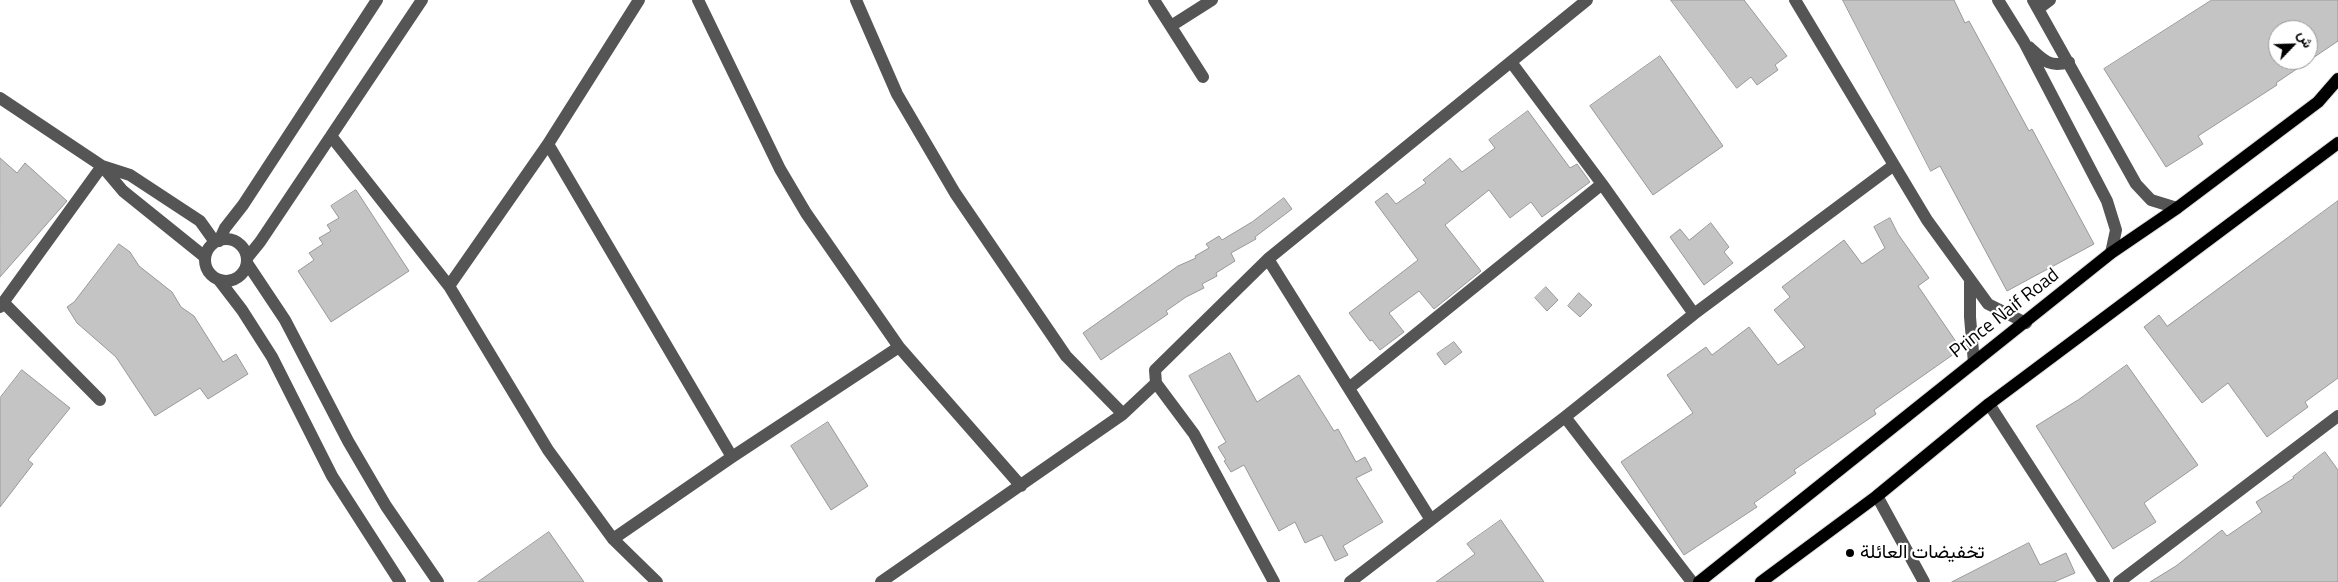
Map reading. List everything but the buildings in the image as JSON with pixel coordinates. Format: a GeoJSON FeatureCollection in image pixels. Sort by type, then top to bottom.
{"type":"FeatureCollection","features":[{"type":"Feature","properties":{"kind":"main road","name":"Prince Naif Road"},"geometry":{"type":"LineString","coordinates":[[1699,582],[2026,323],[2111,253],[2177,208],[2318,102],[2338,79]]}},
{"type":"Feature","properties":{"kind":"main road"},"geometry":{"type":"LineString","coordinates":[[2318,102],[2338,91]]}},
{"type":"Feature","properties":{"kind":"main road"},"geometry":{"type":"LineString","coordinates":[[1762,582],[1877,496],[1989,404],[2338,142]]}},
{"type":"Feature","properties":{"kind":"street"},"geometry":{"type":"LineString","coordinates":[[377,0],[217,241],[208,248],[205,257],[206,267],[211,275],[219,280],[228,282],[244,272],[247,261],[422,0]]}},
{"type":"Feature","properties":{"kind":"street"},"geometry":{"type":"LineString","coordinates":[[448,286],[548,144],[639,0]]}},
{"type":"Feature","properties":{"kind":"street"},"geometry":{"type":"LineString","coordinates":[[698,0],[780,169],[806,213],[900,347],[1021,486]]}},
{"type":"Feature","properties":{"kind":"street"},"geometry":{"type":"LineString","coordinates":[[856,0],[897,94],[954,193],[1066,356],[1123,414]]}},
{"type":"Feature","properties":{"kind":"street"},"geometry":{"type":"LineString","coordinates":[[1154,0],[1203,77]]}},
{"type":"Feature","properties":{"kind":"street"},"geometry":{"type":"LineString","coordinates":[[1171,26],[1212,0]]}},
{"type":"Feature","properties":{"kind":"street"},"geometry":{"type":"LineString","coordinates":[[1274,582],[1194,434],[1156,383],[1155,370],[1268,259],[1587,0]]}},
{"type":"Feature","properties":{"kind":"street"},"geometry":{"type":"LineString","coordinates":[[1796,0],[1927,220],[1988,304],[2026,323]]}},
{"type":"Feature","properties":{"kind":"street"},"geometry":{"type":"LineString","coordinates":[[1998,0],[2024,42],[2107,201],[2116,230],[2111,253]]}},
{"type":"Feature","properties":{"kind":"street"},"geometry":{"type":"LineString","coordinates":[[2050,0],[2035,4],[2063,60],[2136,184],[2151,200],[2177,208]]}},
{"type":"Feature","properties":{"kind":"street"},"geometry":{"type":"LineString","coordinates":[[2024,42],[2045,61],[2063,60]]}},
{"type":"Feature","properties":{"kind":"street"},"geometry":{"type":"LineString","coordinates":[[1510,62],[1602,184],[1694,314]]}},
{"type":"Feature","properties":{"kind":"street"},"geometry":{"type":"LineString","coordinates":[[0,98],[102,166],[130,175],[200,221],[217,241]]}},
{"type":"Feature","properties":{"kind":"street"},"geometry":{"type":"LineString","coordinates":[[331,136],[448,286],[548,450],[613,538],[657,582]]}},
{"type":"Feature","properties":{"kind":"street"},"geometry":{"type":"LineString","coordinates":[[548,144],[732,457]]}},
{"type":"Feature","properties":{"kind":"street"},"geometry":{"type":"LineString","coordinates":[[1350,582],[1566,417],[1694,314],[1894,165]]}},
{"type":"Feature","properties":{"kind":"street"},"geometry":{"type":"LineString","coordinates":[[102,166],[123,191],[205,257]]}},
{"type":"Feature","properties":{"kind":"street"},"geometry":{"type":"LineString","coordinates":[[100,400],[2,305],[102,166]]}},
{"type":"Feature","properties":{"kind":"street"},"geometry":{"type":"LineString","coordinates":[[1349,388],[1602,184]]}},
{"type":"Feature","properties":{"kind":"street"},"geometry":{"type":"LineString","coordinates":[[200,221],[220,224],[232,218]]}},
{"type":"Feature","properties":{"kind":"street"},"geometry":{"type":"LineString","coordinates":[[217,241],[233,240],[241,245],[247,261],[285,320],[348,441],[386,506],[438,582]]}},
{"type":"Feature","properties":{"kind":"street"},"geometry":{"type":"LineString","coordinates":[[1268,259],[1431,520]]}},
{"type":"Feature","properties":{"kind":"street"},"geometry":{"type":"LineString","coordinates":[[1970,279],[1970,317],[1974,363]]}},
{"type":"Feature","properties":{"kind":"street"},"geometry":{"type":"LineString","coordinates":[[219,280],[242,310],[272,357],[332,476],[400,582]]}},
{"type":"Feature","properties":{"kind":"street"},"geometry":{"type":"LineString","coordinates":[[613,538],[732,457],[900,347]]}},
{"type":"Feature","properties":{"kind":"street"},"geometry":{"type":"LineString","coordinates":[[881,582],[1123,414],[1156,383]]}},
{"type":"Feature","properties":{"kind":"street"},"geometry":{"type":"LineString","coordinates":[[1989,404],[2104,582]]}},
{"type":"Feature","properties":{"kind":"street"},"geometry":{"type":"LineString","coordinates":[[2119,582],[2338,416]]}},
{"type":"Feature","properties":{"kind":"street"},"geometry":{"type":"LineString","coordinates":[[1566,417],[1692,582]]}},
{"type":"Feature","properties":{"kind":"street"},"geometry":{"type":"LineString","coordinates":[[1877,496],[1924,582]]}},
{"type":"Feature","properties":{"kind":"place","name":"تخفيضات العائلة"},"geometry":{"type":"Point","coordinates":[1850,553]}}]}
